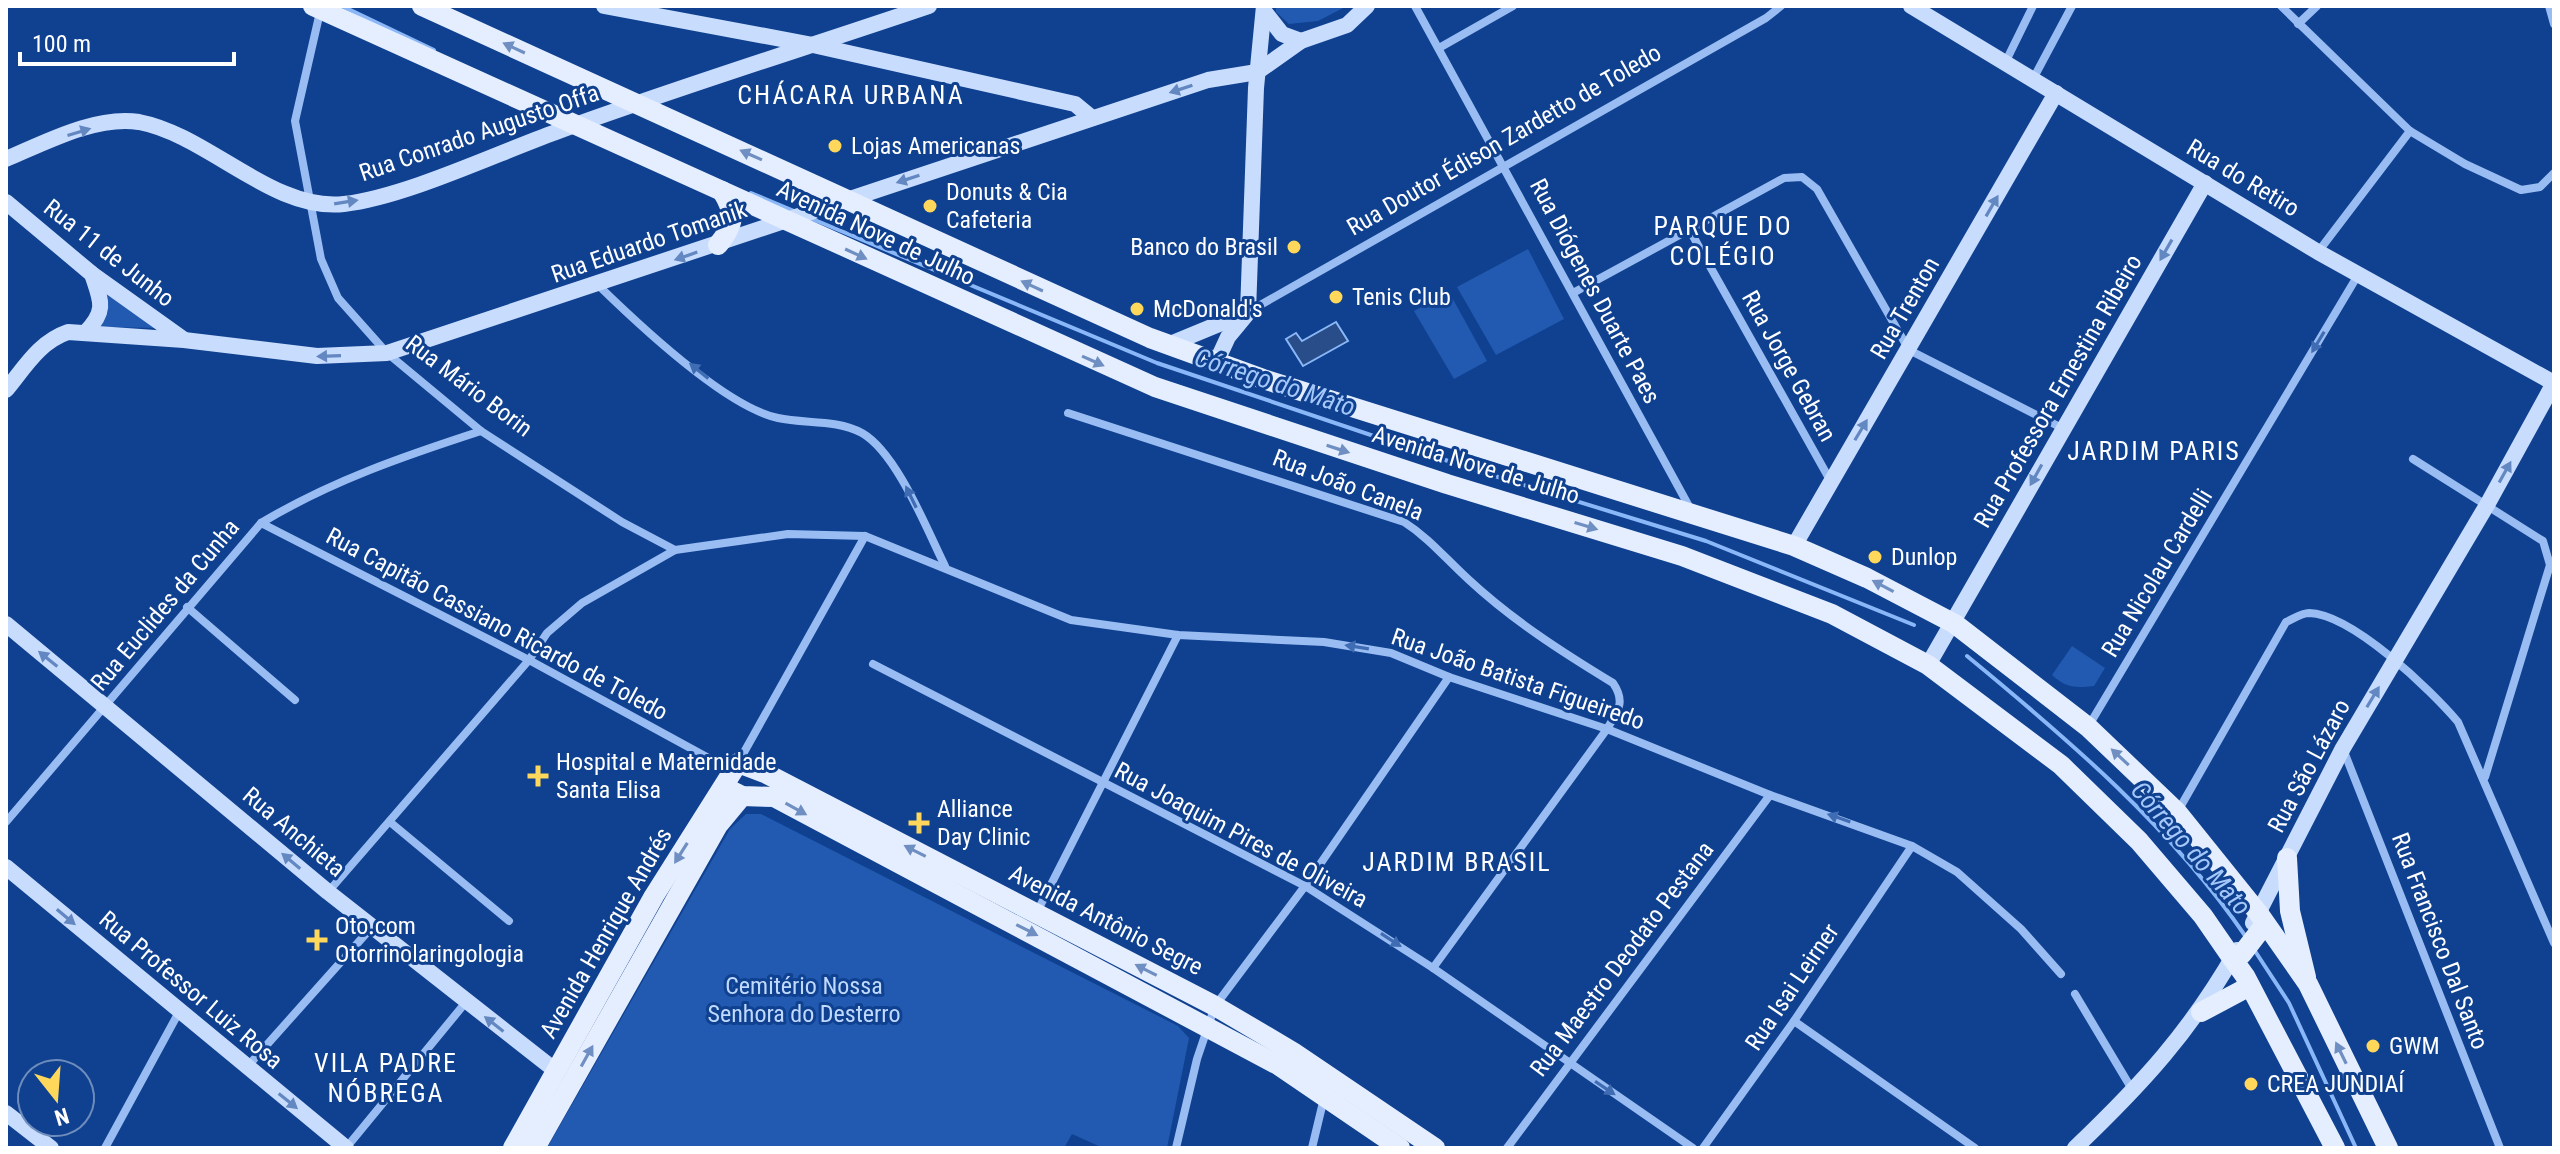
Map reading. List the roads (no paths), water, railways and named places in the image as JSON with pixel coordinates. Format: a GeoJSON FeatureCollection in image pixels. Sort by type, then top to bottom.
{"type":"FeatureCollection","features":[{"type":"Feature","properties":{"kind":"main road","name":"Avenida Nove de Julho"},"geometry":{"type":"LineString","coordinates":[[422,6],[843,200],[1168,345],[1216,363],[1692,511],[1794,546],[1867,578],[1950,627],[2088,727],[2177,812],[2258,925],[2308,984],[2388,1148]]}},
{"type":"Feature","properties":{"kind":"main road","name":"Avenida Nove de Julho"},"geometry":{"type":"LineString","coordinates":[[317,8],[722,191],[794,218],[1155,387],[1447,484],[1682,556],[1832,614],[1931,658],[2061,765],[2139,841],[2237,954],[2250,986],[2335,1148]]}},
{"type":"Feature","properties":{"kind":"main road"},"geometry":{"type":"LineString","coordinates":[[718,245],[732,227],[734,217],[722,191]]}},
{"type":"Feature","properties":{"kind":"main road","name":"Avenida Henrique Andrés"},"geometry":{"type":"LineString","coordinates":[[535,1148],[718,825],[733,792],[738,763]]}},
{"type":"Feature","properties":{"kind":"main road","name":"Avenida Antônio Segre"},"geometry":{"type":"LineString","coordinates":[[738,763],[767,774],[1215,1006],[1293,1052],[1435,1148]]}},
{"type":"Feature","properties":{"kind":"main road","name":"Avenida Henrique Andrés"},"geometry":{"type":"LineString","coordinates":[[513,1148],[654,896],[733,792]]}},
{"type":"Feature","properties":{"kind":"main road","name":"Avenida Antônio Segre"},"geometry":{"type":"LineString","coordinates":[[733,792],[774,797],[1207,1026],[1325,1096],[1400,1148]]}},
{"type":"Feature","properties":{"kind":"main road"},"geometry":{"type":"LineString","coordinates":[[2287,858],[2290,911],[2308,984]]}},
{"type":"Feature","properties":{"kind":"main road"},"geometry":{"type":"LineString","coordinates":[[654,896],[664,892],[670,894],[674,901]]}},
{"type":"Feature","properties":{"kind":"main road"},"geometry":{"type":"LineString","coordinates":[[2237,954],[2258,925]]}},
{"type":"Feature","properties":{"kind":"main road"},"geometry":{"type":"LineString","coordinates":[[2201,1012],[2250,986]]}},
{"type":"Feature","properties":{"kind":"main road"},"geometry":{"type":"LineString","coordinates":[[546,1130],[561,1083],[556,1071]]}},
{"type":"Feature","properties":{"kind":"street"},"geometry":{"type":"LineString","coordinates":[[604,6],[682,15],[1075,104],[1092,118]]}},
{"type":"Feature","properties":{"kind":"street","name":"Rua Conrado Augusto Offa"},"geometry":{"type":"LineString","coordinates":[[311,205],[346,204],[400,189],[575,125],[813,45],[886,14],[929,6]]}},
{"type":"Feature","properties":{"kind":"street"},"geometry":{"type":"LineString","coordinates":[[1257,72],[1301,41],[1347,25],[1367,6]]}},
{"type":"Feature","properties":{"kind":"street","name":"Rua Diógenes Duarte Paes"},"geometry":{"type":"LineString","coordinates":[[1415,6],[1692,511]]}},
{"type":"Feature","properties":{"kind":"street"},"geometry":{"type":"LineString","coordinates":[[1439,48],[1513,6]]}},
{"type":"Feature","properties":{"kind":"street","name":"Rua Doutor Édison Zardetto de Toledo"},"geometry":{"type":"LineString","coordinates":[[1168,345],[1248,312],[1766,18],[1781,6]]}},
{"type":"Feature","properties":{"kind":"street","name":"Rua do Retiro"},"geometry":{"type":"LineString","coordinates":[[1911,6],[2318,252],[2554,383]]}},
{"type":"Feature","properties":{"kind":"street"},"geometry":{"type":"LineString","coordinates":[[2005,63],[2033,6]]}},
{"type":"Feature","properties":{"kind":"street"},"geometry":{"type":"LineString","coordinates":[[2033,79],[2072,6]]}},
{"type":"Feature","properties":{"kind":"street"},"geometry":{"type":"LineString","coordinates":[[2281,6],[2410,131],[2465,164],[2521,190],[2540,187],[2554,173]]}},
{"type":"Feature","properties":{"kind":"street"},"geometry":{"type":"LineString","coordinates":[[2298,24],[2317,6]]}},
{"type":"Feature","properties":{"kind":"street"},"geometry":{"type":"LineString","coordinates":[[2549,6],[2554,24]]}},
{"type":"Feature","properties":{"kind":"street","name":"Rua Mário Borin"},"geometry":{"type":"LineString","coordinates":[[317,8],[295,121],[321,259],[338,298],[387,353],[481,431],[622,522],[675,550]]}},
{"type":"Feature","properties":{"kind":"street"},"geometry":{"type":"LineString","coordinates":[[1264,9],[1282,34],[1301,41]]}},
{"type":"Feature","properties":{"kind":"street"},"geometry":{"type":"LineString","coordinates":[[1248,312],[1257,72],[1264,9]]}},
{"type":"Feature","properties":{"kind":"street","name":"Rua Eduardo Tomanik"},"geometry":{"type":"LineString","coordinates":[[6,390],[37,350],[54,337],[86,332],[317,356],[387,353],[1208,80],[1257,72]]}},
{"type":"Feature","properties":{"kind":"street","name":"Rua Trenton"},"geometry":{"type":"LineString","coordinates":[[1794,546],[2056,93]]}},
{"type":"Feature","properties":{"kind":"street"},"geometry":{"type":"LineString","coordinates":[[6,159],[107,123],[138,122],[169,132],[311,205]]}},
{"type":"Feature","properties":{"kind":"street"},"geometry":{"type":"LineString","coordinates":[[2318,252],[2410,131]]}},
{"type":"Feature","properties":{"kind":"street"},"geometry":{"type":"LineString","coordinates":[[1573,293],[1784,178],[1802,177],[1817,189],[1909,350],[2062,428]]}},
{"type":"Feature","properties":{"kind":"street","name":"Rua Professora Ernestina Ribeiro"},"geometry":{"type":"LineString","coordinates":[[1931,658],[2205,183]]}},
{"type":"Feature","properties":{"kind":"street","name":"Rua 11 de Junho"},"geometry":{"type":"LineString","coordinates":[[6,202],[92,274],[184,340]]}},
{"type":"Feature","properties":{"kind":"street","name":"Rua Jorge Gebran"},"geometry":{"type":"LineString","coordinates":[[1689,229],[1830,481]]}},
{"type":"Feature","properties":{"kind":"street"},"geometry":{"type":"LineString","coordinates":[[86,332],[99,318],[101,310],[92,274]]}},
{"type":"Feature","properties":{"kind":"street","name":"Rua Nicolau Cardelli"},"geometry":{"type":"LineString","coordinates":[[2088,727],[2358,275]]}},
{"type":"Feature","properties":{"kind":"street"},"geometry":{"type":"LineString","coordinates":[[598,285],[733,398],[777,418],[819,421],[863,433],[899,472],[945,567]]}},
{"type":"Feature","properties":{"kind":"street","name":"Rua Doutor Édison Zardetto de Toledo"},"geometry":{"type":"LineString","coordinates":[[1216,363],[1228,337],[1248,312]]}},
{"type":"Feature","properties":{"kind":"street","name":"Rua São Lázaro"},"geometry":{"type":"LineString","coordinates":[[2258,925],[2287,858],[2343,748],[2487,505],[2554,383]]}},
{"type":"Feature","properties":{"kind":"street","name":"Rua João Canela"},"geometry":{"type":"LineString","coordinates":[[1068,413],[1404,522],[1426,536],[1468,579],[1537,636],[1613,683],[1622,696],[1621,707],[1607,729]]}},
{"type":"Feature","properties":{"kind":"street","name":"Rua Euclides da Cunha"},"geometry":{"type":"LineString","coordinates":[[6,822],[261,523],[308,495],[354,475],[481,431]]}},
{"type":"Feature","properties":{"kind":"street"},"geometry":{"type":"LineString","coordinates":[[2413,459],[2543,541],[2550,565],[2485,777]]}},
{"type":"Feature","properties":{"kind":"street","name":"Rua Capitão Cassiano Ricardo de Toledo"},"geometry":{"type":"LineString","coordinates":[[261,523],[529,660],[714,761],[738,763]]}},
{"type":"Feature","properties":{"kind":"street"},"geometry":{"type":"LineString","coordinates":[[328,892],[529,660],[547,633],[582,603],[675,550],[788,534],[865,536]]}},
{"type":"Feature","properties":{"kind":"street","name":"Rua João Batista Figueiredo"},"geometry":{"type":"LineString","coordinates":[[865,536],[1071,620],[1178,635],[1324,642],[1391,653],[1449,677],[1607,729],[1770,795],[1912,846],[1957,872],[2021,929],[2061,974]]}},
{"type":"Feature","properties":{"kind":"street","name":"Avenida Henrique Andrés"},"geometry":{"type":"LineString","coordinates":[[738,763],[865,536]]}},
{"type":"Feature","properties":{"kind":"street"},"geometry":{"type":"LineString","coordinates":[[187,607],[295,700]]}},
{"type":"Feature","properties":{"kind":"street"},"geometry":{"type":"LineString","coordinates":[[2177,812],[2286,622],[2307,612],[2329,617],[2396,660],[2434,693],[2458,722],[2485,777],[2554,943]]}},
{"type":"Feature","properties":{"kind":"street","name":"Rua Anchieta"},"geometry":{"type":"LineString","coordinates":[[6,624],[328,892],[556,1071]]}},
{"type":"Feature","properties":{"kind":"street"},"geometry":{"type":"LineString","coordinates":[[1036,914],[1178,635]]}},
{"type":"Feature","properties":{"kind":"street","name":"Rua Joaquim Pires de Oliveira"},"geometry":{"type":"LineString","coordinates":[[873,664],[1305,886],[1433,968],[1693,1148]]}},
{"type":"Feature","properties":{"kind":"street"},"geometry":{"type":"LineString","coordinates":[[1176,1148],[1207,1026],[1215,1006],[1305,886],[1449,677]]}},
{"type":"Feature","properties":{"kind":"street"},"geometry":{"type":"LineString","coordinates":[[1433,968],[1607,729]]}},
{"type":"Feature","properties":{"kind":"street","name":"Rua Francisco Dal Santo"},"geometry":{"type":"LineString","coordinates":[[2343,748],[2500,1148]]}},
{"type":"Feature","properties":{"kind":"street"},"geometry":{"type":"LineString","coordinates":[[714,761],[733,792]]}},
{"type":"Feature","properties":{"kind":"street","name":"Rua Maestro Deodato Pestana"},"geometry":{"type":"LineString","coordinates":[[1507,1148],[1770,795]]}},
{"type":"Feature","properties":{"kind":"street"},"geometry":{"type":"LineString","coordinates":[[390,822],[509,921]]}},
{"type":"Feature","properties":{"kind":"street","name":"Rua Isai Leirner"},"geometry":{"type":"LineString","coordinates":[[1703,1148],[1794,1021],[1912,846]]}},
{"type":"Feature","properties":{"kind":"street","name":"Rua Professor Luiz Rosa"},"geometry":{"type":"LineString","coordinates":[[6,867],[346,1148]]}},
{"type":"Feature","properties":{"kind":"street"},"geometry":{"type":"LineString","coordinates":[[247,1067],[372,927]]}},
{"type":"Feature","properties":{"kind":"street"},"geometry":{"type":"LineString","coordinates":[[2075,1148],[2134,1092],[2201,1012],[2237,954]]}},
{"type":"Feature","properties":{"kind":"street"},"geometry":{"type":"LineString","coordinates":[[2075,994],[2134,1092]]}},
{"type":"Feature","properties":{"kind":"street"},"geometry":{"type":"LineString","coordinates":[[346,1148],[466,1002]]}},
{"type":"Feature","properties":{"kind":"street"},"geometry":{"type":"LineString","coordinates":[[105,1148],[179,1012]]}},
{"type":"Feature","properties":{"kind":"street"},"geometry":{"type":"LineString","coordinates":[[1794,1021],[1975,1148]]}},
{"type":"Feature","properties":{"kind":"street"},"geometry":{"type":"LineString","coordinates":[[1312,1148],[1325,1096]]}},
{"type":"Feature","properties":{"kind":"street"},"geometry":{"type":"LineString","coordinates":[[6,1113],[51,1148]]}},
{"type":"Feature","properties":{"kind":"waterway","name":"Córrego do Mato"},"geometry":{"type":"LineString","coordinates":[[342,6],[434,50]]}},
{"type":"Feature","properties":{"kind":"waterway","name":"Córrego do Mato"},"geometry":{"type":"LineString","coordinates":[[751,193],[794,211]]}},
{"type":"Feature","properties":{"kind":"waterway","name":"Córrego do Mato"},"geometry":{"type":"LineString","coordinates":[[810,218],[1157,363],[1472,469],[1706,541],[1914,625]]}},
{"type":"Feature","properties":{"kind":"waterway","name":"Córrego do Mato"},"geometry":{"type":"LineString","coordinates":[[1967,656],[2080,753],[2152,822],[2217,897],[2246,937]]}},
{"type":"Feature","properties":{"kind":"waterway","name":"Córrego do Mato"},"geometry":{"type":"LineString","coordinates":[[2253,948],[2289,1003],[2356,1148]]}},
{"type":"Feature","properties":{"kind":"place","name":"Lojas Americanas"},"geometry":{"type":"Point","coordinates":[835,146]}},
{"type":"Feature","properties":{"kind":"place","name":"Donuts & Cia Cafeteria"},"geometry":{"type":"Point","coordinates":[930,206]}},
{"type":"Feature","properties":{"kind":"place","name":"Banco do Brasil"},"geometry":{"type":"Point","coordinates":[1294,247]}},
{"type":"Feature","properties":{"kind":"place","name":"Tenis Club"},"geometry":{"type":"Point","coordinates":[1336,297]}},
{"type":"Feature","properties":{"kind":"place","name":"McDonald's"},"geometry":{"type":"Point","coordinates":[1137,309]}},
{"type":"Feature","properties":{"kind":"place","name":"Dunlop"},"geometry":{"type":"Point","coordinates":[1875,557]}},
{"type":"Feature","properties":{"kind":"place","name":"Hospital e Maternidade Santa Elisa"},"geometry":{"type":"Point","coordinates":[538,776]}},
{"type":"Feature","properties":{"kind":"place","name":"Alliance Day Clinic"},"geometry":{"type":"Point","coordinates":[919,823]}},
{"type":"Feature","properties":{"kind":"place","name":"Oto.com Otorrinolaringologia"},"geometry":{"type":"Point","coordinates":[317,940]}},
{"type":"Feature","properties":{"kind":"place","name":"GWM"},"geometry":{"type":"Point","coordinates":[2373,1046]}},
{"type":"Feature","properties":{"kind":"place","name":"CREA JUNDIAÍ"},"geometry":{"type":"Point","coordinates":[2251,1084]}},
{"type":"Feature","properties":{"kind":"district","name":"CHÁCARA URBANA"},"geometry":{"type":"Point","coordinates":[851,95]}},
{"type":"Feature","properties":{"kind":"district","name":"PARQUE DO COLÉGIO"},"geometry":{"type":"Point","coordinates":[1723,241]}},
{"type":"Feature","properties":{"kind":"district","name":"JARDIM PARIS"},"geometry":{"type":"Point","coordinates":[2154,451]}},
{"type":"Feature","properties":{"kind":"district","name":"JARDIM BRASIL"},"geometry":{"type":"Point","coordinates":[1457,862]}},
{"type":"Feature","properties":{"kind":"district","name":"VILA PADRE NÓBREGA"},"geometry":{"type":"Point","coordinates":[386,1078]}},
{"type":"Feature","properties":{"kind":"park label","name":"Cemitério Nossa Senhora do Desterro"},"geometry":{"type":"Point","coordinates":[804,1000]}}]}
